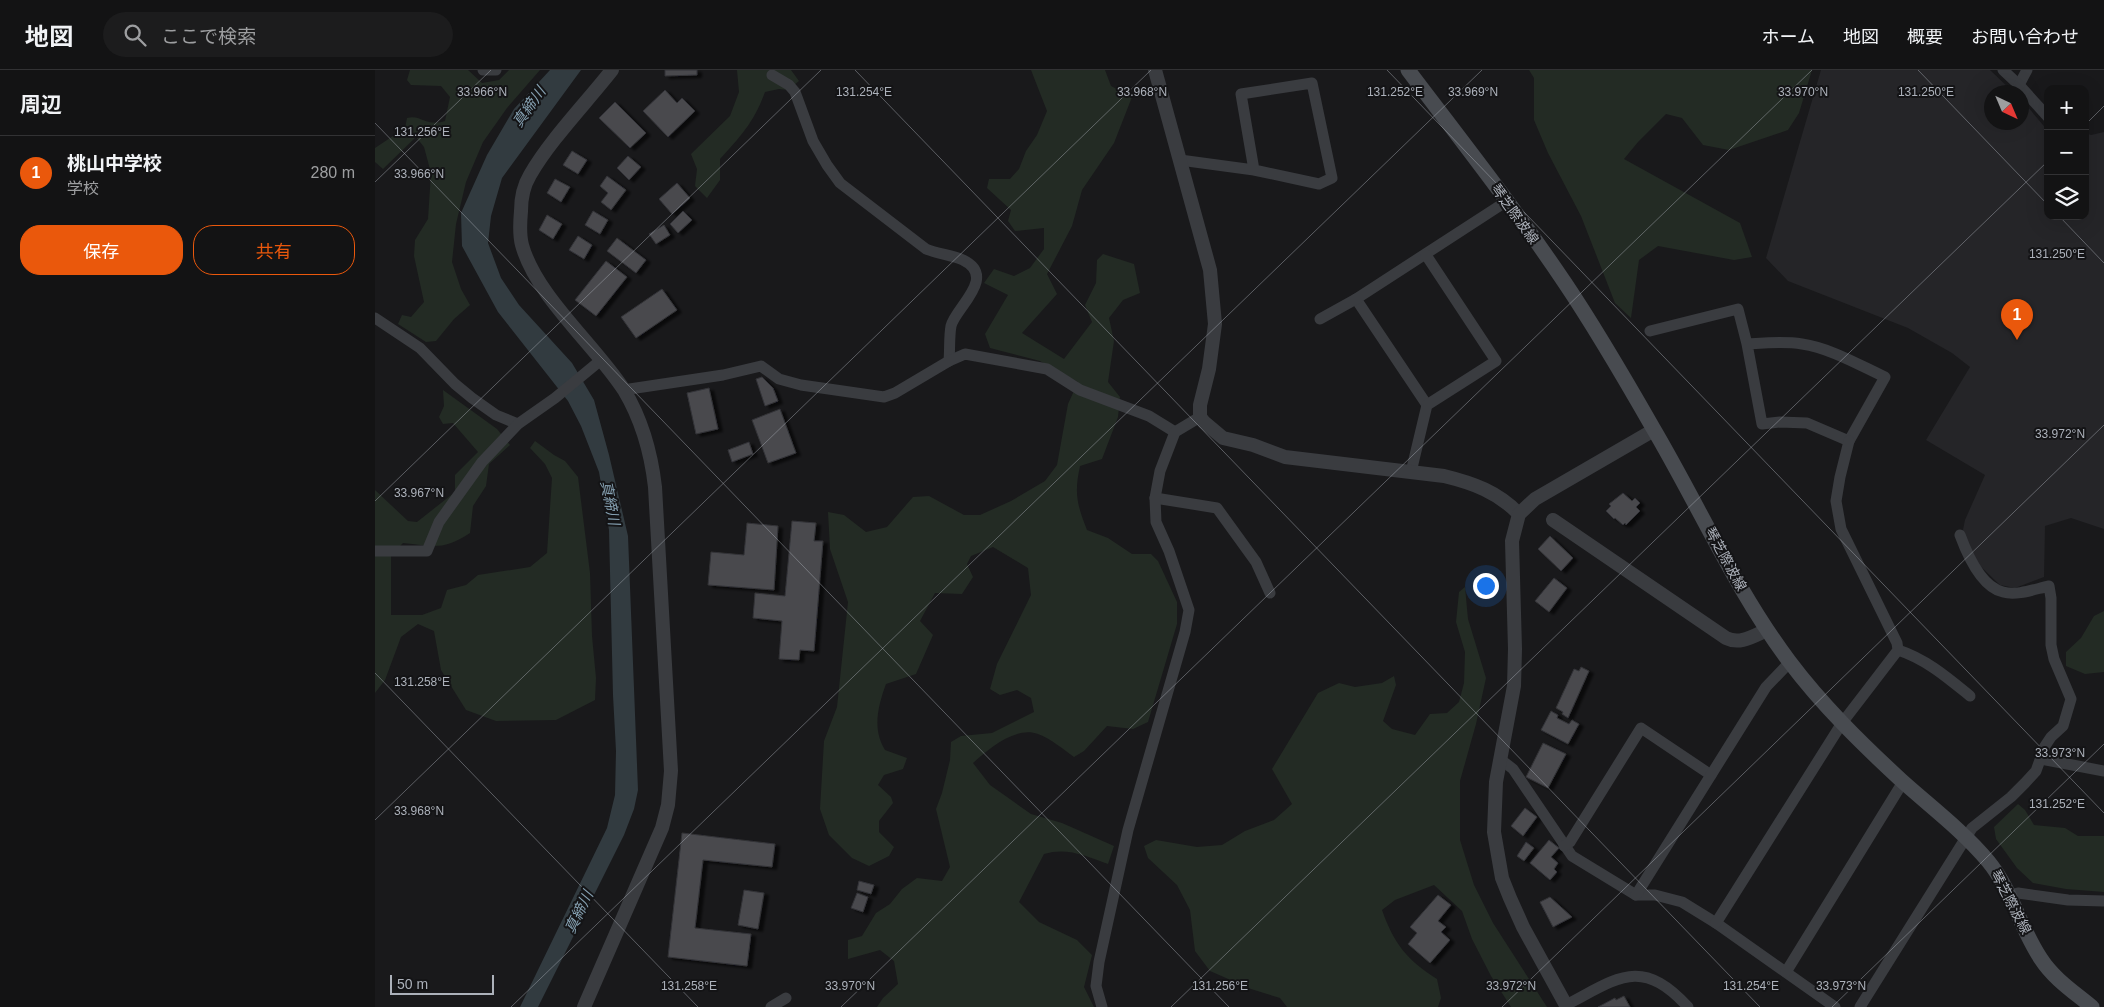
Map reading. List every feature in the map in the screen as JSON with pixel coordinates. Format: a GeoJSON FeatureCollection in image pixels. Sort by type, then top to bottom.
{"type":"FeatureCollection","features":[{"type":"Feature","properties":{"kind":"main road","name":"琴芝際波線"},"geometry":{"type":"LineString","coordinates":[[1408,70],[1507,201],[1566,284],[1655,430],[1767,630],[1790,662],[1842,723],[1903,782],[1966,838],[1990,863],[2009,896],[2035,950],[2049,970],[2092,1007]]}},
{"type":"Feature","properties":{"kind":"street"},"geometry":{"type":"LineString","coordinates":[[483,70],[496,70]]}},
{"type":"Feature","properties":{"kind":"street"},"geometry":{"type":"LineString","coordinates":[[584,1007],[662,828],[669,805],[671,771],[660,546],[653,469],[645,433],[623,390],[597,364],[529,264],[521,243],[520,221],[521,201],[529,176],[544,154],[612,70]]}},
{"type":"Feature","properties":{"kind":"street"},"geometry":{"type":"LineString","coordinates":[[1155,70],[1210,270],[1215,303],[1213,345],[1200,404],[1200,417],[1223,438],[1253,445],[1285,457],[1444,476],[1469,482],[1500,497],[1519,514]]}},
{"type":"Feature","properties":{"kind":"street"},"geometry":{"type":"LineString","coordinates":[[2003,70],[2019,84],[2044,112]]}},
{"type":"Feature","properties":{"kind":"street"},"geometry":{"type":"LineString","coordinates":[[2019,84],[2027,70]]}},
{"type":"Feature","properties":{"kind":"street"},"geometry":{"type":"LineString","coordinates":[[772,75],[789,85],[795,92],[813,141],[840,183],[926,249],[964,260],[972,267],[977,277],[975,288],[951,324],[949,361]]}},
{"type":"Feature","properties":{"kind":"street"},"geometry":{"type":"LineString","coordinates":[[1180,160],[1254,170],[1319,184],[1332,178],[1312,83],[1241,94],[1254,170]]}},
{"type":"Feature","properties":{"kind":"street"},"geometry":{"type":"LineString","coordinates":[[1320,319],[1426,255],[1507,201]]}},
{"type":"Feature","properties":{"kind":"street"},"geometry":{"type":"LineString","coordinates":[[1411,472],[1427,405],[1496,361],[1426,255]]}},
{"type":"Feature","properties":{"kind":"street"},"geometry":{"type":"LineString","coordinates":[[1356,299],[1427,405]]}},
{"type":"Feature","properties":{"kind":"street"},"geometry":{"type":"LineString","coordinates":[[1650,331],[1737,309],[1747,344],[1762,424],[1780,422],[1807,423],[1849,441]]}},
{"type":"Feature","properties":{"kind":"street"},"geometry":{"type":"LineString","coordinates":[[375,318],[420,348],[455,384],[472,398],[496,415],[518,424]]}},
{"type":"Feature","properties":{"kind":"street"},"geometry":{"type":"LineString","coordinates":[[1716,923],[1842,723],[1898,650],[1897,642],[1841,529],[1836,501],[1839,477],[1849,441],[1885,377],[1826,351],[1802,344],[1776,342],[1747,344]]}},
{"type":"Feature","properties":{"kind":"street"},"geometry":{"type":"LineString","coordinates":[[623,390],[723,375],[761,366],[779,379],[801,385],[884,397],[895,393],[949,361],[965,354],[1047,369],[1080,390],[1149,416],[1175,432]]}},
{"type":"Feature","properties":{"kind":"street"},"geometry":{"type":"LineString","coordinates":[[375,551],[427,551],[439,522],[482,462],[518,424],[555,398],[597,364]]}},
{"type":"Feature","properties":{"kind":"street"},"geometry":{"type":"LineString","coordinates":[[1102,1007],[1096,986],[1099,962],[1128,830],[1185,632],[1189,610],[1169,551],[1156,522],[1155,498],[1160,471],[1175,432],[1200,417]]}},
{"type":"Feature","properties":{"kind":"street"},"geometry":{"type":"LineString","coordinates":[[1655,430],[1535,499],[1519,514],[1513,535],[1511,554],[1515,649],[1513,686],[1494,804],[1494,832],[1502,878],[1523,927],[1566,1006],[1617,978],[1641,976],[1665,984],[1688,1007]]}},
{"type":"Feature","properties":{"kind":"street"},"geometry":{"type":"LineString","coordinates":[[1155,498],[1217,508],[1256,562],[1270,593]]}},
{"type":"Feature","properties":{"kind":"street"},"geometry":{"type":"LineString","coordinates":[[1553,520],[1725,638],[1732,641],[1743,641],[1767,630]]}},
{"type":"Feature","properties":{"kind":"street"},"geometry":{"type":"LineString","coordinates":[[1860,1007],[1973,828],[2011,797],[2036,771],[2051,737],[2063,726],[2071,699],[2054,659],[2051,645],[2051,598],[2049,586],[2014,593],[2002,592],[1980,575],[1973,565],[1960,535]]}},
{"type":"Feature","properties":{"kind":"street"},"geometry":{"type":"LineString","coordinates":[[1898,650],[1912,655],[1941,672],[1971,696]]}},
{"type":"Feature","properties":{"kind":"street"},"geometry":{"type":"LineString","coordinates":[[1636,895],[1766,688],[1790,662]]}},
{"type":"Feature","properties":{"kind":"street"},"geometry":{"type":"LineString","coordinates":[[1564,846],[1570,842],[1641,728],[1711,775]]}},
{"type":"Feature","properties":{"kind":"street"},"geometry":{"type":"LineString","coordinates":[[1500,759],[1513,769],[1572,856],[1636,895],[1655,895],[1682,902],[1716,923],[1835,1007]]}},
{"type":"Feature","properties":{"kind":"street"},"geometry":{"type":"LineString","coordinates":[[2041,759],[2104,771]]}},
{"type":"Feature","properties":{"kind":"street"},"geometry":{"type":"LineString","coordinates":[[1786,972],[1903,782]]}},
{"type":"Feature","properties":{"kind":"street"},"geometry":{"type":"LineString","coordinates":[[2009,896],[2018,892],[2068,900],[2104,901]]}},
{"type":"Feature","properties":{"kind":"street"},"geometry":{"type":"LineString","coordinates":[[771,1007],[786,998]]}},
{"type":"Feature","properties":{"kind":"shaded area"},"geometry":{"type":"Polygon","coordinates":[[[410,70],[468,70],[482,83],[499,80],[509,70],[540,70],[507,108],[483,142],[466,182],[456,224],[452,262],[461,289],[470,305],[454,319],[436,341],[426,342],[398,324],[402,315],[411,317],[424,302],[414,256],[415,240],[428,219],[431,173],[424,147],[416,137],[383,169],[375,162],[375,148],[405,128],[407,118],[412,117],[428,122],[445,121],[450,97],[441,86],[411,85],[407,80],[410,70]]]}},
{"type":"Feature","properties":{"kind":"shaded area"},"geometry":{"type":"Polygon","coordinates":[[[737,70],[791,70],[799,81],[788,90],[779,89],[765,92],[746,128],[720,159],[720,180],[707,198],[695,186],[697,169],[691,154],[730,116],[739,92],[737,70]]]}},
{"type":"Feature","properties":{"kind":"shaded area"},"geometry":{"type":"Polygon","coordinates":[[[1031,70],[1105,70],[1111,86],[1132,97],[1114,143],[1082,190],[1072,226],[1047,274],[1057,294],[1022,333],[1064,359],[1092,322],[1085,305],[1096,283],[1097,260],[1103,254],[1134,264],[1140,293],[1123,300],[1109,318],[1114,341],[1108,382],[1120,397],[1118,417],[1102,459],[1080,466],[1077,492],[1087,530],[1108,538],[1132,554],[1151,554],[1158,561],[1177,602],[1177,624],[1148,722],[1133,729],[1107,726],[1084,751],[1074,757],[1043,736],[1029,732],[1020,733],[1003,740],[973,763],[990,785],[1031,814],[1062,823],[1114,846],[1108,864],[1084,855],[1069,852],[1061,851],[1044,854],[1019,902],[1039,922],[1077,940],[1092,955],[1084,987],[1094,1007],[877,1007],[883,998],[898,984],[894,961],[880,950],[848,959],[848,940],[862,936],[876,913],[890,904],[902,889],[917,878],[942,881],[950,867],[936,809],[950,760],[951,742],[961,736],[992,733],[1034,712],[1031,698],[1017,690],[1000,695],[990,689],[997,664],[1031,595],[1028,568],[993,547],[971,556],[967,564],[973,577],[962,594],[935,593],[920,621],[933,635],[916,674],[886,684],[879,709],[877,726],[885,750],[907,758],[903,769],[884,775],[878,785],[891,797],[893,803],[879,821],[879,832],[894,847],[889,856],[869,866],[852,858],[829,835],[820,809],[824,741],[837,707],[848,602],[830,549],[828,512],[844,515],[866,532],[887,527],[913,497],[929,496],[964,515],[980,515],[1011,501],[1045,481],[1057,465],[1068,404],[1078,382],[1040,361],[990,348],[985,334],[1008,295],[984,283],[994,269],[1014,276],[1030,268],[1044,249],[1044,228],[1015,231],[1008,221],[1011,210],[987,188],[989,179],[1010,179],[1019,169],[1026,151],[1037,135],[1047,111],[1031,70]]]}},
{"type":"Feature","properties":{"kind":"shaded area"},"geometry":{"type":"Polygon","coordinates":[[[1529,70],[1812,70],[1799,113],[1788,130],[1729,150],[1703,145],[1682,118],[1666,114],[1624,159],[1740,223],[1752,257],[1734,260],[1658,246],[1639,260],[1631,318],[1615,303],[1581,216],[1548,153],[1534,120],[1534,78],[1529,70]]]}},
{"type":"Feature","properties":{"kind":"shaded area"},"geometry":{"type":"Polygon","coordinates":[[[1821,70],[1990,70],[2006,85],[1984,85],[1984,130],[2029,130],[2029,108],[2044,126],[2044,220],[2089,220],[2089,134],[2104,132],[2104,529],[2071,518],[2045,526],[2044,577],[2015,588],[2000,585],[1976,562],[1962,535],[1965,520],[1985,475],[1926,440],[1970,367],[1952,353],[1908,328],[1788,281],[1766,258],[1821,70]]]}},
{"type":"Feature","properties":{"kind":"shaded area"},"geometry":{"type":"Polygon","coordinates":[[[443,390],[497,429],[510,445],[489,464],[486,486],[473,506],[470,533],[461,539],[445,545],[430,546],[403,543],[391,555],[391,615],[422,615],[441,608],[447,590],[466,585],[478,575],[530,567],[547,553],[552,478],[545,464],[530,448],[535,441],[565,461],[578,477],[590,573],[592,636],[596,678],[595,700],[556,720],[496,721],[466,710],[441,670],[434,631],[418,624],[401,637],[385,680],[375,693],[375,490],[408,521],[417,522],[455,492],[455,475],[478,452],[453,423],[443,424],[439,417],[444,406],[443,390]]]}},
{"type":"Feature","properties":{"kind":"shaded area"},"geometry":{"type":"Polygon","coordinates":[[[1465,587],[1468,619],[1486,678],[1476,724],[1460,781],[1460,840],[1474,885],[1493,923],[1547,1007],[1511,1007],[1491,976],[1472,939],[1462,911],[1434,885],[1395,900],[1382,910],[1391,932],[1403,950],[1417,965],[1437,979],[1441,998],[1438,1007],[1287,1007],[1280,998],[1251,989],[1210,971],[1195,951],[1190,910],[1177,885],[1148,858],[1144,846],[1156,840],[1197,847],[1222,845],[1245,831],[1274,820],[1292,804],[1272,769],[1318,693],[1339,683],[1355,687],[1382,683],[1394,676],[1396,685],[1383,721],[1392,729],[1415,735],[1430,714],[1447,713],[1459,702],[1464,683],[1465,652],[1456,622],[1459,592],[1465,587]]]}},
{"type":"Feature","properties":{"kind":"shaded area"},"geometry":{"type":"Polygon","coordinates":[[[2104,611],[2104,672],[2085,674],[2066,666],[2066,652],[2081,638],[2094,616],[2104,611]]]}},
{"type":"Feature","properties":{"kind":"shaded area"},"geometry":{"type":"Polygon","coordinates":[[[2018,804],[2025,810],[2034,825],[2065,828],[2078,836],[2104,836],[2104,892],[2066,889],[2033,883],[2017,868],[1996,839],[1994,827],[2018,804]]]}},
{"type":"Feature","properties":{"kind":"water","name":"真締川"},"geometry":{"type":"Polygon","coordinates":[[[550,70],[581,70],[502,178],[491,216],[488,243],[501,278],[519,305],[572,363],[594,400],[628,536],[638,790],[634,809],[624,835],[538,1007],[520,1007],[607,828],[615,795],[616,751],[609,530],[599,472],[581,426],[568,401],[498,312],[462,246],[461,213],[487,155],[514,109],[550,70]]]}},
{"type":"Feature","properties":{"kind":"building"},"geometry":{"type":"Polygon","coordinates":[[[665,70],[697,70],[697,75],[665,76],[665,70]]]}},
{"type":"Feature","properties":{"kind":"building"},"geometry":{"type":"Polygon","coordinates":[[[665,90],[677,103],[682,98],[695,111],[668,137],[643,111],[665,90]]]}},
{"type":"Feature","properties":{"kind":"building"},"geometry":{"type":"Polygon","coordinates":[[[615,102],[646,133],[630,148],[599,118],[615,102]]]}},
{"type":"Feature","properties":{"kind":"building"},"geometry":{"type":"Polygon","coordinates":[[[572,151],[587,160],[578,174],[563,165],[572,151]]]}},
{"type":"Feature","properties":{"kind":"building"},"geometry":{"type":"Polygon","coordinates":[[[628,156],[641,167],[629,180],[617,168],[628,156]]]}},
{"type":"Feature","properties":{"kind":"building"},"geometry":{"type":"Polygon","coordinates":[[[607,176],[626,190],[611,210],[601,202],[608,193],[600,186],[607,176]]]}},
{"type":"Feature","properties":{"kind":"building"},"geometry":{"type":"Polygon","coordinates":[[[555,179],[570,187],[561,202],[547,193],[555,179]]]}},
{"type":"Feature","properties":{"kind":"building"},"geometry":{"type":"Polygon","coordinates":[[[677,183],[690,198],[672,214],[659,199],[677,183]]]}},
{"type":"Feature","properties":{"kind":"building"},"geometry":{"type":"Polygon","coordinates":[[[593,211],[608,220],[600,234],[585,225],[593,211]]]}},
{"type":"Feature","properties":{"kind":"building"},"geometry":{"type":"Polygon","coordinates":[[[683,211],[692,220],[678,233],[670,224],[683,211]]]}},
{"type":"Feature","properties":{"kind":"building"},"geometry":{"type":"Polygon","coordinates":[[[547,215],[562,224],[553,239],[539,230],[547,215]]]}},
{"type":"Feature","properties":{"kind":"building"},"geometry":{"type":"Polygon","coordinates":[[[664,225],[670,235],[656,244],[649,234],[664,225]]]}},
{"type":"Feature","properties":{"kind":"building"},"geometry":{"type":"Polygon","coordinates":[[[578,236],[592,245],[584,259],[569,250],[578,236]]]}},
{"type":"Feature","properties":{"kind":"building"},"geometry":{"type":"Polygon","coordinates":[[[617,238],[646,260],[636,273],[607,251],[617,238]]]}},
{"type":"Feature","properties":{"kind":"building"},"geometry":{"type":"Polygon","coordinates":[[[606,261],[627,277],[596,316],[575,300],[606,261]]]}},
{"type":"Feature","properties":{"kind":"building"},"geometry":{"type":"Polygon","coordinates":[[[662,289],[677,310],[636,338],[621,317],[662,289]]]}},
{"type":"Feature","properties":{"kind":"building"},"geometry":{"type":"Polygon","coordinates":[[[762,377],[773,388],[778,401],[765,406],[756,379],[762,377]]]}},
{"type":"Feature","properties":{"kind":"building"},"geometry":{"type":"Polygon","coordinates":[[[709,388],[718,429],[696,434],[687,393],[709,388]]]}},
{"type":"Feature","properties":{"kind":"building"},"geometry":{"type":"Polygon","coordinates":[[[780,409],[796,453],[768,463],[752,420],[780,409]]]}},
{"type":"Feature","properties":{"kind":"building"},"geometry":{"type":"Polygon","coordinates":[[[749,442],[753,454],[732,462],[728,450],[749,442]]]}},
{"type":"Feature","properties":{"kind":"building"},"geometry":{"type":"Polygon","coordinates":[[[1623,493],[1632,501],[1635,498],[1640,503],[1636,507],[1640,511],[1626,525],[1614,519],[1606,511],[1611,506],[1609,504],[1623,493]]]}},
{"type":"Feature","properties":{"kind":"building"},"geometry":{"type":"Polygon","coordinates":[[[792,521],[816,523],[814,541],[823,541],[814,651],[800,650],[799,660],[779,659],[782,621],[753,618],[755,593],[785,596],[792,521]]]}},
{"type":"Feature","properties":{"kind":"building"},"geometry":{"type":"Polygon","coordinates":[[[747,523],[778,526],[774,590],[708,585],[711,552],[744,555],[747,523]]]}},
{"type":"Feature","properties":{"kind":"building"},"geometry":{"type":"Polygon","coordinates":[[[1550,536],[1573,558],[1561,571],[1538,549],[1550,536]]]}},
{"type":"Feature","properties":{"kind":"building"},"geometry":{"type":"Polygon","coordinates":[[[1554,578],[1567,588],[1549,612],[1535,601],[1554,578]]]}},
{"type":"Feature","properties":{"kind":"building"},"geometry":{"type":"Polygon","coordinates":[[[1581,667],[1589,671],[1568,718],[1556,708],[1574,669],[1579,671],[1581,667]]]}},
{"type":"Feature","properties":{"kind":"building"},"geometry":{"type":"Polygon","coordinates":[[[1551,711],[1558,715],[1557,718],[1569,724],[1572,720],[1579,724],[1568,744],[1541,730],[1551,711]]]}},
{"type":"Feature","properties":{"kind":"building"},"geometry":{"type":"Polygon","coordinates":[[[1543,743],[1566,754],[1548,788],[1526,777],[1543,743]]]}},
{"type":"Feature","properties":{"kind":"building"},"geometry":{"type":"Polygon","coordinates":[[[1525,808],[1537,817],[1523,836],[1511,826],[1525,808]]]}},
{"type":"Feature","properties":{"kind":"building"},"geometry":{"type":"Polygon","coordinates":[[[682,833],[775,844],[772,867],[703,860],[695,928],[751,934],[747,966],[668,957],[682,833]]]}},
{"type":"Feature","properties":{"kind":"building"},"geometry":{"type":"Polygon","coordinates":[[[1549,840],[1559,848],[1551,857],[1558,863],[1554,869],[1557,872],[1550,880],[1530,863],[1549,840]]]}},
{"type":"Feature","properties":{"kind":"building"},"geometry":{"type":"Polygon","coordinates":[[[1526,842],[1534,848],[1524,861],[1517,856],[1526,842]]]}},
{"type":"Feature","properties":{"kind":"building"},"geometry":{"type":"Polygon","coordinates":[[[859,881],[874,885],[871,894],[857,890],[859,881]]]}},
{"type":"Feature","properties":{"kind":"building"},"geometry":{"type":"Polygon","coordinates":[[[744,890],[764,893],[758,929],[738,925],[744,890]]]}},
{"type":"Feature","properties":{"kind":"building"},"geometry":{"type":"Polygon","coordinates":[[[857,893],[868,897],[863,912],[851,908],[857,893]]]}},
{"type":"Feature","properties":{"kind":"building"},"geometry":{"type":"Polygon","coordinates":[[[1438,895],[1451,905],[1438,921],[1446,927],[1441,932],[1450,940],[1430,963],[1408,944],[1417,933],[1410,927],[1438,895]]]}},
{"type":"Feature","properties":{"kind":"building"},"geometry":{"type":"Polygon","coordinates":[[[1550,897],[1572,917],[1553,927],[1540,902],[1550,897]]]}},
{"type":"Feature","properties":{"kind":"building"},"geometry":{"type":"Polygon","coordinates":[[[1624,996],[1630,1007],[1598,1007],[1615,998],[1616,1000],[1624,996]]]}},
{"type":"Feature","properties":{"kind":"place","name":"桃山中学校"},"geometry":{"type":"Point","coordinates":[2017,340]}}]}
